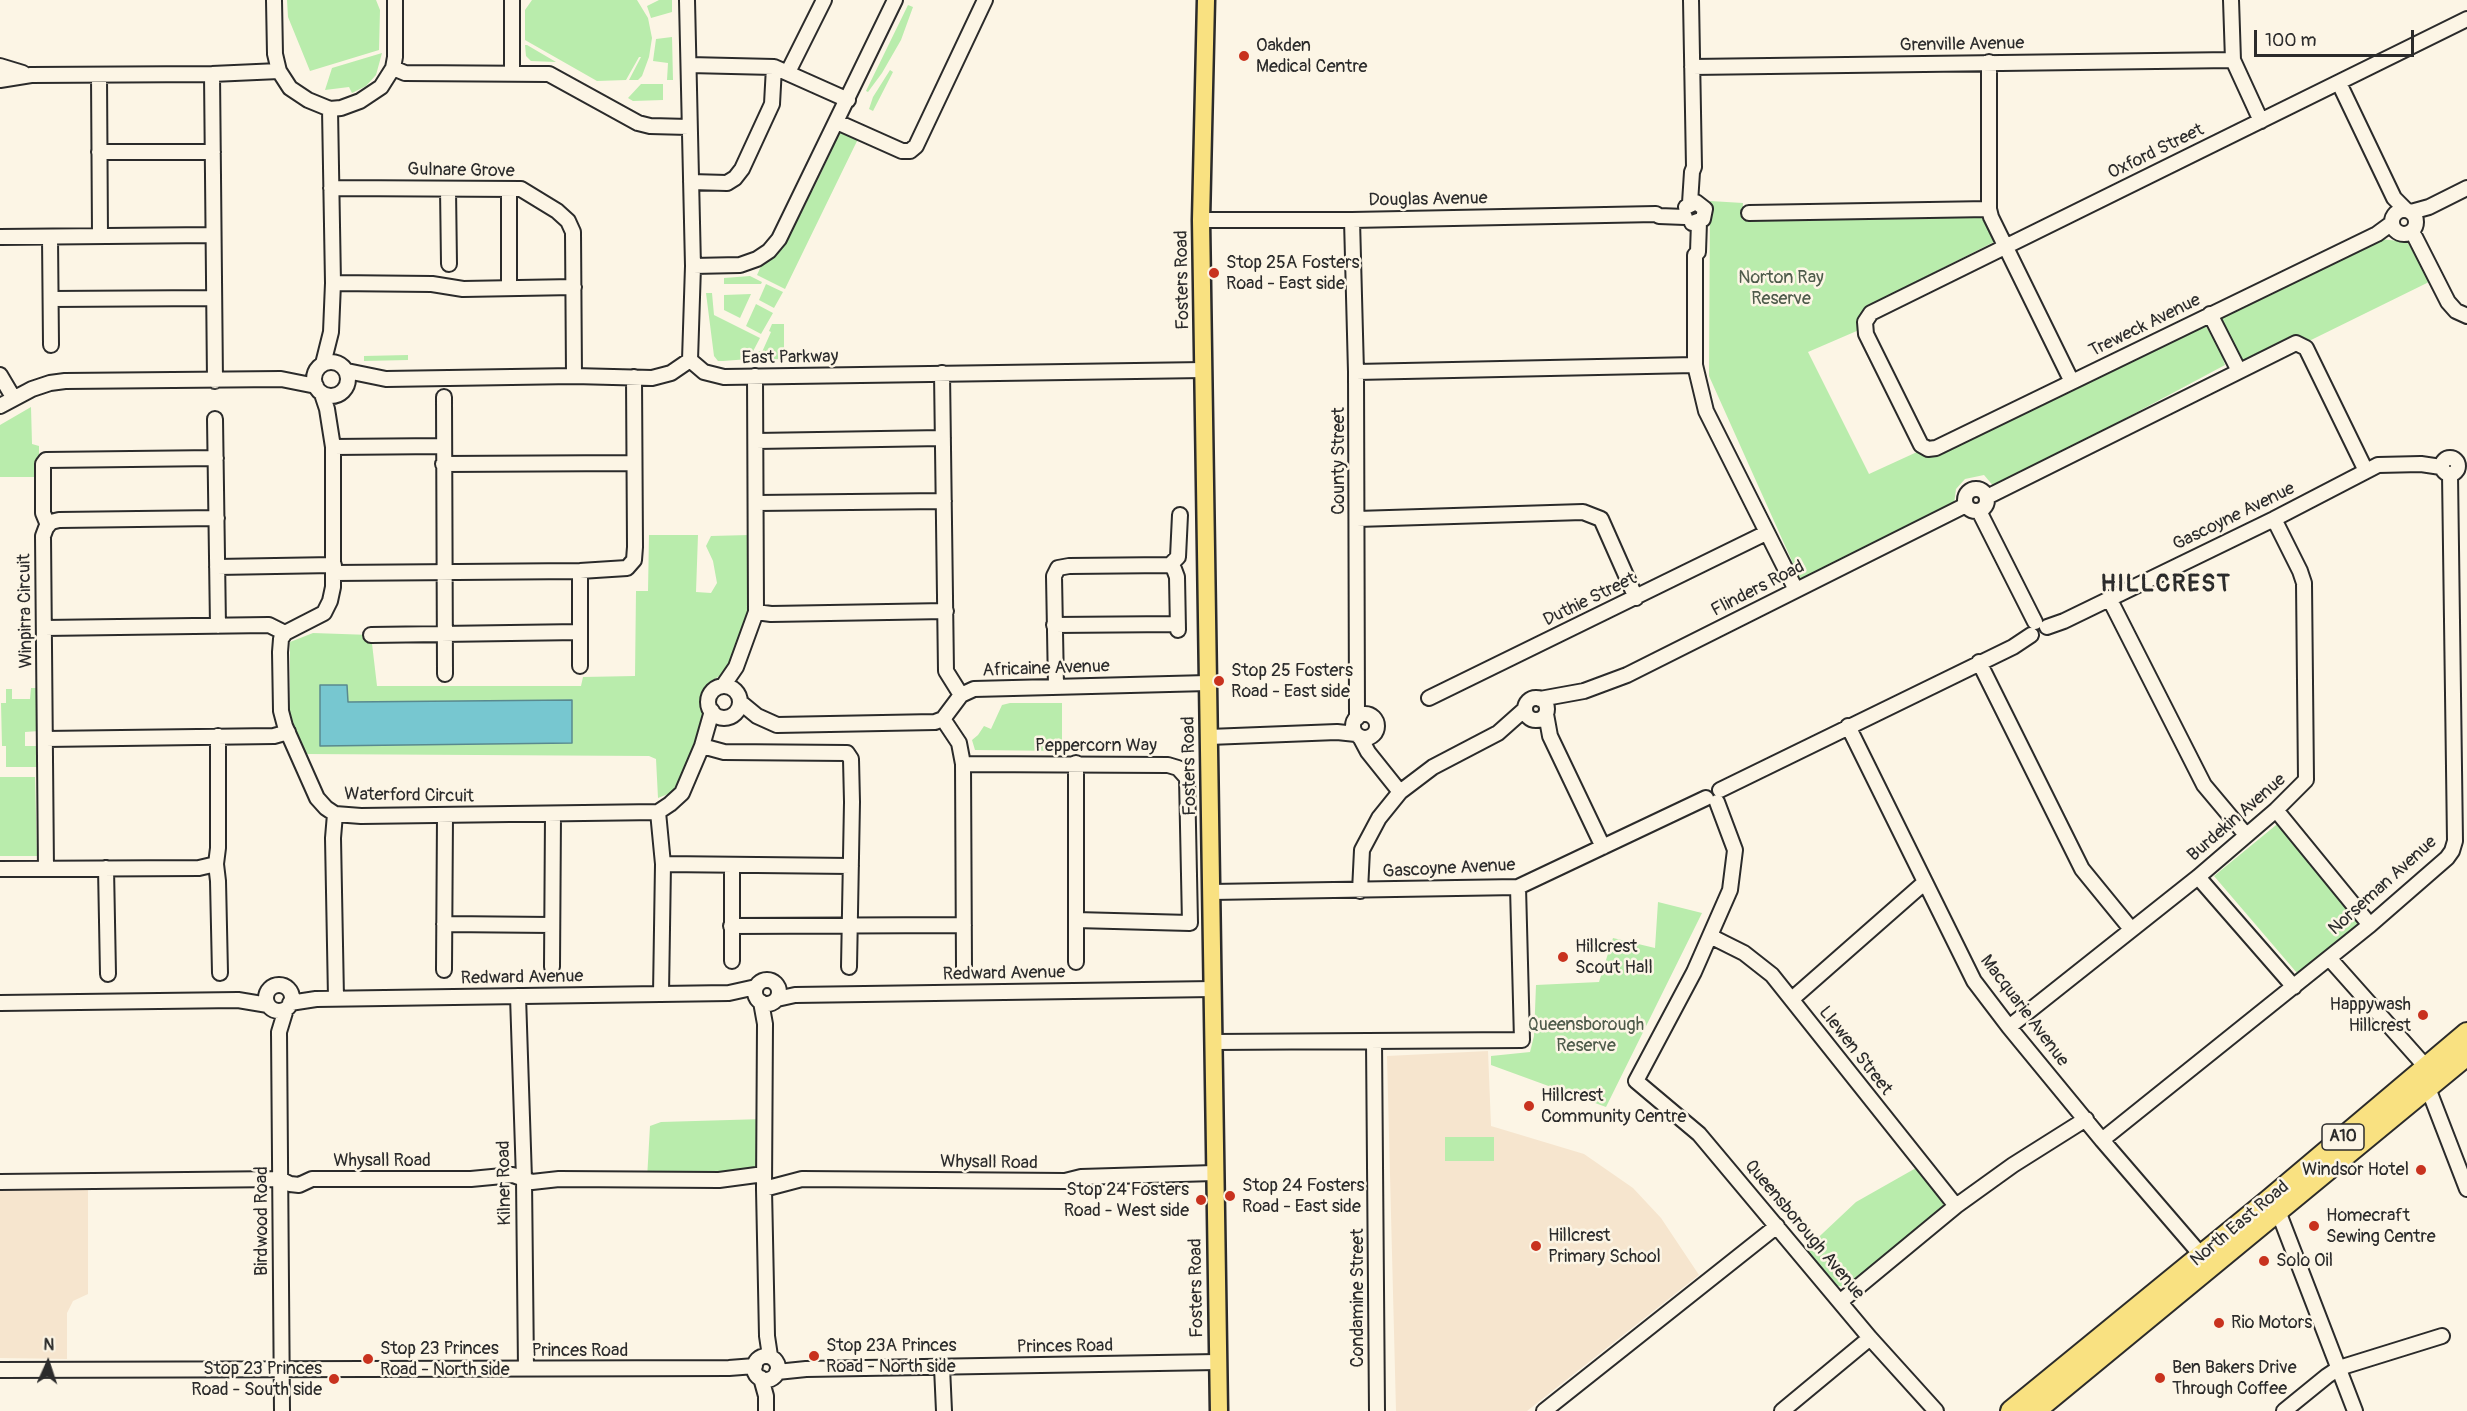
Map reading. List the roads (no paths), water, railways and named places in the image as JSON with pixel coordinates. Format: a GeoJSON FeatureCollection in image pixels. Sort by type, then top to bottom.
{"type":"FeatureCollection","features":[{"type":"Feature","properties":{"kind":"highway","name":"North East Road"},"geometry":{"type":"LineString","coordinates":[[2011,1411],[2274,1206],[2427,1078],[2467,1033]]}},
{"type":"Feature","properties":{"kind":"highway","name":"North East Road"},"geometry":{"type":"LineString","coordinates":[[2427,1078],[2467,1055]]}},
{"type":"Feature","properties":{"kind":"highway","name":"North East Road"},"geometry":{"type":"LineString","coordinates":[[2035,1411],[2206,1261]]}},
{"type":"Feature","properties":{"kind":"main road","name":"Fosters Road"},"geometry":{"type":"LineString","coordinates":[[1197,0],[1203,120]]}},
{"type":"Feature","properties":{"kind":"main road","name":"Fosters Road"},"geometry":{"type":"LineString","coordinates":[[1206,0],[1201,220],[1219,1411]]}},
{"type":"Feature","properties":{"kind":"street"},"geometry":{"type":"LineString","coordinates":[[274,0],[275,54],[279,71],[290,88],[308,100],[330,109],[341,108],[360,101],[381,87],[393,68],[396,57],[395,0]]}},
{"type":"Feature","properties":{"kind":"street"},"geometry":{"type":"LineString","coordinates":[[512,0],[512,73]]}},
{"type":"Feature","properties":{"kind":"street"},"geometry":{"type":"LineString","coordinates":[[0,406],[13,398],[50,383],[65,381],[281,380],[310,372],[332,362],[344,368],[386,379],[574,376],[652,378],[671,373],[690,360],[693,266],[687,0]]}},
{"type":"Feature","properties":{"kind":"street"},"geometry":{"type":"LineString","coordinates":[[788,72],[824,0]]}},
{"type":"Feature","properties":{"kind":"street"},"geometry":{"type":"LineString","coordinates":[[693,266],[740,265],[757,259],[769,251],[779,239],[895,0]]}},
{"type":"Feature","properties":{"kind":"street"},"geometry":{"type":"LineString","coordinates":[[837,122],[902,151],[910,151],[916,146],[985,0]]}},
{"type":"Feature","properties":{"kind":"street"},"geometry":{"type":"LineString","coordinates":[[1691,0],[1694,167],[1692,212],[1698,252],[1695,255],[1695,365],[1706,411],[1796,590]]}},
{"type":"Feature","properties":{"kind":"street"},"geometry":{"type":"LineString","coordinates":[[2231,0],[2231,45],[2234,60],[2261,120]]}},
{"type":"Feature","properties":{"kind":"street","name":"Oxford Street"},"geometry":{"type":"LineString","coordinates":[[1928,449],[1921,445],[1866,334],[1865,322],[1871,313],[2467,19]]}},
{"type":"Feature","properties":{"kind":"street","name":"Grenville Avenue"},"geometry":{"type":"LineString","coordinates":[[1692,67],[2234,60]]}},
{"type":"Feature","properties":{"kind":"street"},"geometry":{"type":"LineString","coordinates":[[1989,62],[1989,209],[2005,247],[2072,382]]}},
{"type":"Feature","properties":{"kind":"street"},"geometry":{"type":"LineString","coordinates":[[689,65],[774,67],[848,100]]}},
{"type":"Feature","properties":{"kind":"street"},"geometry":{"type":"LineString","coordinates":[[0,66],[31,75]]}},
{"type":"Feature","properties":{"kind":"street"},"geometry":{"type":"LineString","coordinates":[[691,182],[727,183],[742,170],[772,104],[774,67]]}},
{"type":"Feature","properties":{"kind":"street"},"geometry":{"type":"LineString","coordinates":[[393,68],[405,73],[549,74],[638,123],[650,126],[689,127]]}},
{"type":"Feature","properties":{"kind":"street"},"geometry":{"type":"LineString","coordinates":[[0,80],[31,75],[212,74],[279,71]]}},
{"type":"Feature","properties":{"kind":"street"},"geometry":{"type":"LineString","coordinates":[[212,74],[215,381]]}},
{"type":"Feature","properties":{"kind":"street"},"geometry":{"type":"LineString","coordinates":[[99,75],[100,236]]}},
{"type":"Feature","properties":{"kind":"street"},"geometry":{"type":"LineString","coordinates":[[2339,83],[2403,218]]}},
{"type":"Feature","properties":{"kind":"street"},"geometry":{"type":"LineString","coordinates":[[44,628],[269,625],[285,633],[324,613],[330,601],[334,569],[332,441],[314,377],[331,332],[333,283],[330,109]]}},
{"type":"Feature","properties":{"kind":"street"},"geometry":{"type":"LineString","coordinates":[[99,152],[213,152]]}},
{"type":"Feature","properties":{"kind":"street","name":"Gulnare Grove"},"geometry":{"type":"LineString","coordinates":[[331,188],[521,189],[556,211],[568,221],[573,232],[574,376]]}},
{"type":"Feature","properties":{"kind":"street","name":"Treweck Avenue"},"geometry":{"type":"LineString","coordinates":[[1928,449],[1936,448],[2467,188]]}},
{"type":"Feature","properties":{"kind":"street"},"geometry":{"type":"LineString","coordinates":[[448,189],[449,264]]}},
{"type":"Feature","properties":{"kind":"street"},"geometry":{"type":"LineString","coordinates":[[509,189],[509,288]]}},
{"type":"Feature","properties":{"kind":"street"},"geometry":{"type":"LineString","coordinates":[[1749,213],[1989,209]]}},
{"type":"Feature","properties":{"kind":"street","name":"Douglas Avenue"},"geometry":{"type":"LineString","coordinates":[[1201,220],[1352,220],[1656,214],[1659,216],[1692,212]]}},
{"type":"Feature","properties":{"kind":"street","name":"County Street"},"geometry":{"type":"LineString","coordinates":[[1352,220],[1361,727],[1368,752],[1400,792]]}},
{"type":"Feature","properties":{"kind":"street"},"geometry":{"type":"LineString","coordinates":[[0,237],[213,235]]}},
{"type":"Feature","properties":{"kind":"street"},"geometry":{"type":"LineString","coordinates":[[50,237],[51,345]]}},
{"type":"Feature","properties":{"kind":"street"},"geometry":{"type":"LineString","coordinates":[[2415,237],[2448,302],[2456,311],[2467,316]]}},
{"type":"Feature","properties":{"kind":"street"},"geometry":{"type":"LineString","coordinates":[[333,283],[432,284],[463,289],[574,286]]}},
{"type":"Feature","properties":{"kind":"street"},"geometry":{"type":"LineString","coordinates":[[51,299],[214,298]]}},
{"type":"Feature","properties":{"kind":"street"},"geometry":{"type":"LineString","coordinates":[[2210,314],[2239,371]]}},
{"type":"Feature","properties":{"kind":"street"},"geometry":{"type":"LineString","coordinates":[[331,332],[349,380],[343,392],[332,441]]}},
{"type":"Feature","properties":{"kind":"street"},"geometry":{"type":"LineString","coordinates":[[1987,497],[2296,343],[2306,348],[2366,471]]}},
{"type":"Feature","properties":{"kind":"street","name":"East Parkway"},"geometry":{"type":"LineString","coordinates":[[690,360],[704,372],[724,377],[1204,370]]}},
{"type":"Feature","properties":{"kind":"street"},"geometry":{"type":"LineString","coordinates":[[1356,372],[1695,365]]}},
{"type":"Feature","properties":{"kind":"street"},"geometry":{"type":"LineString","coordinates":[[942,373],[946,671],[961,695]]}},
{"type":"Feature","properties":{"kind":"street"},"geometry":{"type":"LineString","coordinates":[[0,375],[13,398]]}},
{"type":"Feature","properties":{"kind":"street"},"geometry":{"type":"LineString","coordinates":[[755,376],[756,612],[736,667],[723,686],[713,691],[709,701],[723,715],[757,716]]}},
{"type":"Feature","properties":{"kind":"street"},"geometry":{"type":"LineString","coordinates":[[217,567],[443,573],[618,570],[632,565],[635,547],[634,377]]}},
{"type":"Feature","properties":{"kind":"street"},"geometry":{"type":"LineString","coordinates":[[281,380],[319,390],[331,397],[386,379]]}},
{"type":"Feature","properties":{"kind":"street"},"geometry":{"type":"LineString","coordinates":[[444,397],[445,674]]}},
{"type":"Feature","properties":{"kind":"street"},"geometry":{"type":"LineString","coordinates":[[215,418],[218,626]]}},
{"type":"Feature","properties":{"kind":"street"},"geometry":{"type":"LineString","coordinates":[[756,441],[943,438]]}},
{"type":"Feature","properties":{"kind":"street"},"geometry":{"type":"LineString","coordinates":[[332,441],[444,447]]}},
{"type":"Feature","properties":{"kind":"street","name":"Winpirra Circuit"},"geometry":{"type":"LineString","coordinates":[[46,869],[43,536],[48,525],[43,513],[43,464],[46,460],[216,458]]}},
{"type":"Feature","properties":{"kind":"street"},"geometry":{"type":"LineString","coordinates":[[443,464],[634,463]]}},
{"type":"Feature","properties":{"kind":"street","name":"Gascoyne Avenue"},"geometry":{"type":"LineString","coordinates":[[1211,892],[1518,887],[1714,797],[1848,726],[2013,647],[2038,628],[2064,621],[2274,519],[2378,465],[2421,464],[2454,467]]}},
{"type":"Feature","properties":{"kind":"street","name":"Norseman Avenue"},"geometry":{"type":"LineString","coordinates":[[2102,1140],[2370,925],[2447,858],[2455,841],[2454,467]]}},
{"type":"Feature","properties":{"kind":"street"},"geometry":{"type":"LineString","coordinates":[[1974,489],[1979,489],[1987,497],[1985,508],[1979,511],[1972,511],[1966,505],[1965,497],[1974,489]]}},
{"type":"Feature","properties":{"kind":"street"},"geometry":{"type":"LineString","coordinates":[[757,503],[944,501]]}},
{"type":"Feature","properties":{"kind":"street","name":"Flinders Road"},"geometry":{"type":"LineString","coordinates":[[1360,891],[1362,850],[1379,818],[1400,792],[1433,766],[1538,712],[1563,696],[1627,675],[1966,505]]}},
{"type":"Feature","properties":{"kind":"street"},"geometry":{"type":"LineString","coordinates":[[1979,511],[2038,628]]}},
{"type":"Feature","properties":{"kind":"street"},"geometry":{"type":"LineString","coordinates":[[1357,519],[1583,512],[1601,519],[1636,598]]}},
{"type":"Feature","properties":{"kind":"street"},"geometry":{"type":"LineString","coordinates":[[1170,566],[1178,557],[1180,547],[1180,515]]}},
{"type":"Feature","properties":{"kind":"street"},"geometry":{"type":"LineString","coordinates":[[48,525],[59,520],[216,518]]}},
{"type":"Feature","properties":{"kind":"street","name":"Burdekin Avenue"},"geometry":{"type":"LineString","coordinates":[[2009,1027],[2198,877],[2276,810],[2306,780],[2304,583],[2274,519]]}},
{"type":"Feature","properties":{"kind":"street","name":"Duthie Street"},"geometry":{"type":"LineString","coordinates":[[1429,698],[1766,532]]}},
{"type":"Feature","properties":{"kind":"street"},"geometry":{"type":"LineString","coordinates":[[1054,625],[1178,627],[1177,577],[1174,568],[1170,566],[1069,566],[1058,568],[1054,576],[1054,625],[1056,686]]}},
{"type":"Feature","properties":{"kind":"street"},"geometry":{"type":"LineString","coordinates":[[580,571],[580,666]]}},
{"type":"Feature","properties":{"kind":"street"},"geometry":{"type":"LineString","coordinates":[[2109,598],[2204,785],[2246,835]]}},
{"type":"Feature","properties":{"kind":"street"},"geometry":{"type":"LineString","coordinates":[[756,612],[771,614],[946,611]]}},
{"type":"Feature","properties":{"kind":"street"},"geometry":{"type":"LineString","coordinates":[[371,635],[580,632]]}},
{"type":"Feature","properties":{"kind":"street","name":"Waterford Circuit"},"geometry":{"type":"LineString","coordinates":[[285,633],[281,639],[280,652],[281,711],[317,798],[335,814],[445,816],[657,812]]}},
{"type":"Feature","properties":{"kind":"street"},"geometry":{"type":"LineString","coordinates":[[1979,662],[2082,869],[2131,929]]}},
{"type":"Feature","properties":{"kind":"street"},"geometry":{"type":"LineString","coordinates":[[662,994],[663,864],[657,812],[682,793],[709,728],[723,715],[738,710],[736,667]]}},
{"type":"Feature","properties":{"kind":"street","name":"Africaine Avenue"},"geometry":{"type":"LineString","coordinates":[[943,719],[961,695],[974,689],[1209,683]]}},
{"type":"Feature","properties":{"kind":"street"},"geometry":{"type":"LineString","coordinates":[[723,686],[731,688],[757,716],[777,725],[935,722],[943,719],[959,742],[963,764],[964,968]]}},
{"type":"Feature","properties":{"kind":"street"},"geometry":{"type":"LineString","coordinates":[[1538,712],[1603,847]]}},
{"type":"Feature","properties":{"kind":"street","name":"Macquarie Avenue"},"geometry":{"type":"LineString","coordinates":[[1848,726],[1974,981],[2102,1140],[2206,1261]]}},
{"type":"Feature","properties":{"kind":"street"},"geometry":{"type":"LineString","coordinates":[[1209,737],[1337,732],[1361,727]]}},
{"type":"Feature","properties":{"kind":"street"},"geometry":{"type":"LineString","coordinates":[[45,740],[274,736],[288,732]]}},
{"type":"Feature","properties":{"kind":"street"},"geometry":{"type":"LineString","coordinates":[[218,736],[216,864],[220,973]]}},
{"type":"Feature","properties":{"kind":"street"},"geometry":{"type":"LineString","coordinates":[[702,746],[724,752],[847,753],[851,759],[849,967]]}},
{"type":"Feature","properties":{"kind":"street"},"geometry":{"type":"LineString","coordinates":[[1076,763],[1076,962]]}},
{"type":"Feature","properties":{"kind":"street","name":"Peppercorn Way"},"geometry":{"type":"LineString","coordinates":[[963,764],[1168,765],[1178,768],[1187,778],[1190,923],[1076,920]]}},
{"type":"Feature","properties":{"kind":"street"},"geometry":{"type":"LineString","coordinates":[[1710,936],[1730,890],[1736,850],[1714,797]]}},
{"type":"Feature","properties":{"kind":"street"},"geometry":{"type":"LineString","coordinates":[[2276,810],[2370,925]]}},
{"type":"Feature","properties":{"kind":"street"},"geometry":{"type":"LineString","coordinates":[[335,814],[333,838],[336,998]]}},
{"type":"Feature","properties":{"kind":"street"},"geometry":{"type":"LineString","coordinates":[[552,968],[553,814]]}},
{"type":"Feature","properties":{"kind":"street"},"geometry":{"type":"LineString","coordinates":[[444,970],[445,816]]}},
{"type":"Feature","properties":{"kind":"street"},"geometry":{"type":"LineString","coordinates":[[0,869],[199,868],[216,864]]}},
{"type":"Feature","properties":{"kind":"street"},"geometry":{"type":"LineString","coordinates":[[663,864],[851,866]]}},
{"type":"Feature","properties":{"kind":"street"},"geometry":{"type":"LineString","coordinates":[[732,865],[732,961]]}},
{"type":"Feature","properties":{"kind":"street"},"geometry":{"type":"LineString","coordinates":[[106,868],[108,975]]}},
{"type":"Feature","properties":{"kind":"street"},"geometry":{"type":"LineString","coordinates":[[2198,877],[2294,987]]}},
{"type":"Feature","properties":{"kind":"street"},"geometry":{"type":"LineString","coordinates":[[1792,999],[1924,883]]}},
{"type":"Feature","properties":{"kind":"street"},"geometry":{"type":"LineString","coordinates":[[1214,1042],[1522,1040],[1518,887]]}},
{"type":"Feature","properties":{"kind":"street"},"geometry":{"type":"LineString","coordinates":[[444,924],[552,925]]}},
{"type":"Feature","properties":{"kind":"street"},"geometry":{"type":"LineString","coordinates":[[731,926],[964,925]]}},
{"type":"Feature","properties":{"kind":"street","name":"Llewen Street"},"geometry":{"type":"LineString","coordinates":[[1710,936],[1744,953],[1772,975],[1956,1206]]}},
{"type":"Feature","properties":{"kind":"street","name":"Queensborough Avenue"},"geometry":{"type":"LineString","coordinates":[[1710,936],[1694,972],[1636,1081],[1699,1134],[1870,1338],[1936,1411]]}},
{"type":"Feature","properties":{"kind":"street"},"geometry":{"type":"LineString","coordinates":[[2329,958],[2427,1078],[2467,1189]]}},
{"type":"Feature","properties":{"kind":"street"},"geometry":{"type":"LineString","coordinates":[[0,1003],[238,1000],[269,1002],[278,1011],[288,1001],[278,986],[269,1002]]}},
{"type":"Feature","properties":{"kind":"street","name":"Redward Avenue"},"geometry":{"type":"LineString","coordinates":[[288,1001],[336,998],[729,993],[766,996],[1213,989]]}},
{"type":"Feature","properties":{"kind":"street","name":"Kilner Road"},"geometry":{"type":"LineString","coordinates":[[518,996],[524,1179],[526,1369]]}},
{"type":"Feature","properties":{"kind":"street"},"geometry":{"type":"LineString","coordinates":[[766,996],[764,1174],[766,1411]]}},
{"type":"Feature","properties":{"kind":"street","name":"Birdwood Road"},"geometry":{"type":"LineString","coordinates":[[282,1411],[279,1032],[288,1001]]}},
{"type":"Feature","properties":{"kind":"street","name":"Birdwood Road"},"geometry":{"type":"LineString","coordinates":[[269,1002],[279,1032]]}},
{"type":"Feature","properties":{"kind":"street","name":"Condamine Street"},"geometry":{"type":"LineString","coordinates":[[1374,1041],[1377,1411]]}},
{"type":"Feature","properties":{"kind":"street"},"geometry":{"type":"LineString","coordinates":[[1841,1301],[1956,1206],[2013,1165],[2086,1119]]}},
{"type":"Feature","properties":{"kind":"street","name":"Whysall Road"},"geometry":{"type":"LineString","coordinates":[[764,1189],[802,1179],[1065,1181],[1081,1177],[1214,1173]]}},
{"type":"Feature","properties":{"kind":"street","name":"Whysall Road"},"geometry":{"type":"LineString","coordinates":[[0,1182],[280,1179],[298,1185],[312,1179],[471,1179],[513,1175],[532,1182],[559,1179],[719,1180],[764,1174]]}},
{"type":"Feature","properties":{"kind":"street"},"geometry":{"type":"LineString","coordinates":[[2274,1206],[2355,1411]]}},
{"type":"Feature","properties":{"kind":"street"},"geometry":{"type":"LineString","coordinates":[[1544,1411],[1778,1226]]}},
{"type":"Feature","properties":{"kind":"street"},"geometry":{"type":"LineString","coordinates":[[2284,1411],[2339,1368],[2442,1336]]}},
{"type":"Feature","properties":{"kind":"street"},"geometry":{"type":"LineString","coordinates":[[1782,1411],[1870,1338]]}},
{"type":"Feature","properties":{"kind":"street","name":"Princes Road"},"geometry":{"type":"LineString","coordinates":[[0,1370],[806,1369],[1217,1362]]}},
{"type":"Feature","properties":{"kind":"street"},"geometry":{"type":"LineString","coordinates":[[942,1367],[944,1411]]}},
{"type":"Feature","properties":{"kind":"water"},"geometry":{"type":"Polygon","coordinates":[[[320,685],[347,685],[348,702],[572,700],[572,743],[320,746],[320,685]]]}},
{"type":"Feature","properties":{"kind":"place","name":"Oakden Medical Centre"},"geometry":{"type":"Point","coordinates":[1244,56]}},
{"type":"Feature","properties":{"kind":"place","name":"Stop 25A Fosters Road - East side"},"geometry":{"type":"Point","coordinates":[1214,273]}},
{"type":"Feature","properties":{"kind":"place","name":"Stop 25 Fosters Road - East side"},"geometry":{"type":"Point","coordinates":[1219,681]}},
{"type":"Feature","properties":{"kind":"place","name":"Hillcrest Scout Hall"},"geometry":{"type":"Point","coordinates":[1563,957]}},
{"type":"Feature","properties":{"kind":"place","name":"Happywash Hillcrest"},"geometry":{"type":"Point","coordinates":[2423,1015]}},
{"type":"Feature","properties":{"kind":"place","name":"Hillcrest Community Centre"},"geometry":{"type":"Point","coordinates":[1529,1106]}},
{"type":"Feature","properties":{"kind":"place","name":"Windsor Hotel"},"geometry":{"type":"Point","coordinates":[2421,1170]}},
{"type":"Feature","properties":{"kind":"place","name":"Stop 24 Fosters Road - East side"},"geometry":{"type":"Point","coordinates":[1230,1196]}},
{"type":"Feature","properties":{"kind":"place","name":"Stop 24 Fosters Road - West side"},"geometry":{"type":"Point","coordinates":[1201,1200]}},
{"type":"Feature","properties":{"kind":"place","name":"Homecraft Sewing Centre"},"geometry":{"type":"Point","coordinates":[2314,1226]}},
{"type":"Feature","properties":{"kind":"place","name":"Hillcrest Primary School"},"geometry":{"type":"Point","coordinates":[1536,1246]}},
{"type":"Feature","properties":{"kind":"place","name":"Solo Oil"},"geometry":{"type":"Point","coordinates":[2264,1261]}},
{"type":"Feature","properties":{"kind":"place","name":"Rio Motors"},"geometry":{"type":"Point","coordinates":[2219,1323]}},
{"type":"Feature","properties":{"kind":"place","name":"Stop 23A Princes Road - North side"},"geometry":{"type":"Point","coordinates":[814,1356]}},
{"type":"Feature","properties":{"kind":"place","name":"Stop 23 Princes Road - North side"},"geometry":{"type":"Point","coordinates":[368,1359]}},
{"type":"Feature","properties":{"kind":"place","name":"Ben Bakers Drive Through Coffee"},"geometry":{"type":"Point","coordinates":[2160,1378]}},
{"type":"Feature","properties":{"kind":"place","name":"Stop 23 Princes Road - South side"},"geometry":{"type":"Point","coordinates":[334,1379]}},
{"type":"Feature","properties":{"kind":"district","name":"HILLCREST"},"geometry":{"type":"Point","coordinates":[2166,585]}},
{"type":"Feature","properties":{"kind":"park label","name":"Norton Ray Reserve"},"geometry":{"type":"Point","coordinates":[1781,288]}},
{"type":"Feature","properties":{"kind":"park label","name":"Queensborough Reserve"},"geometry":{"type":"Point","coordinates":[1586,1035]}}]}
